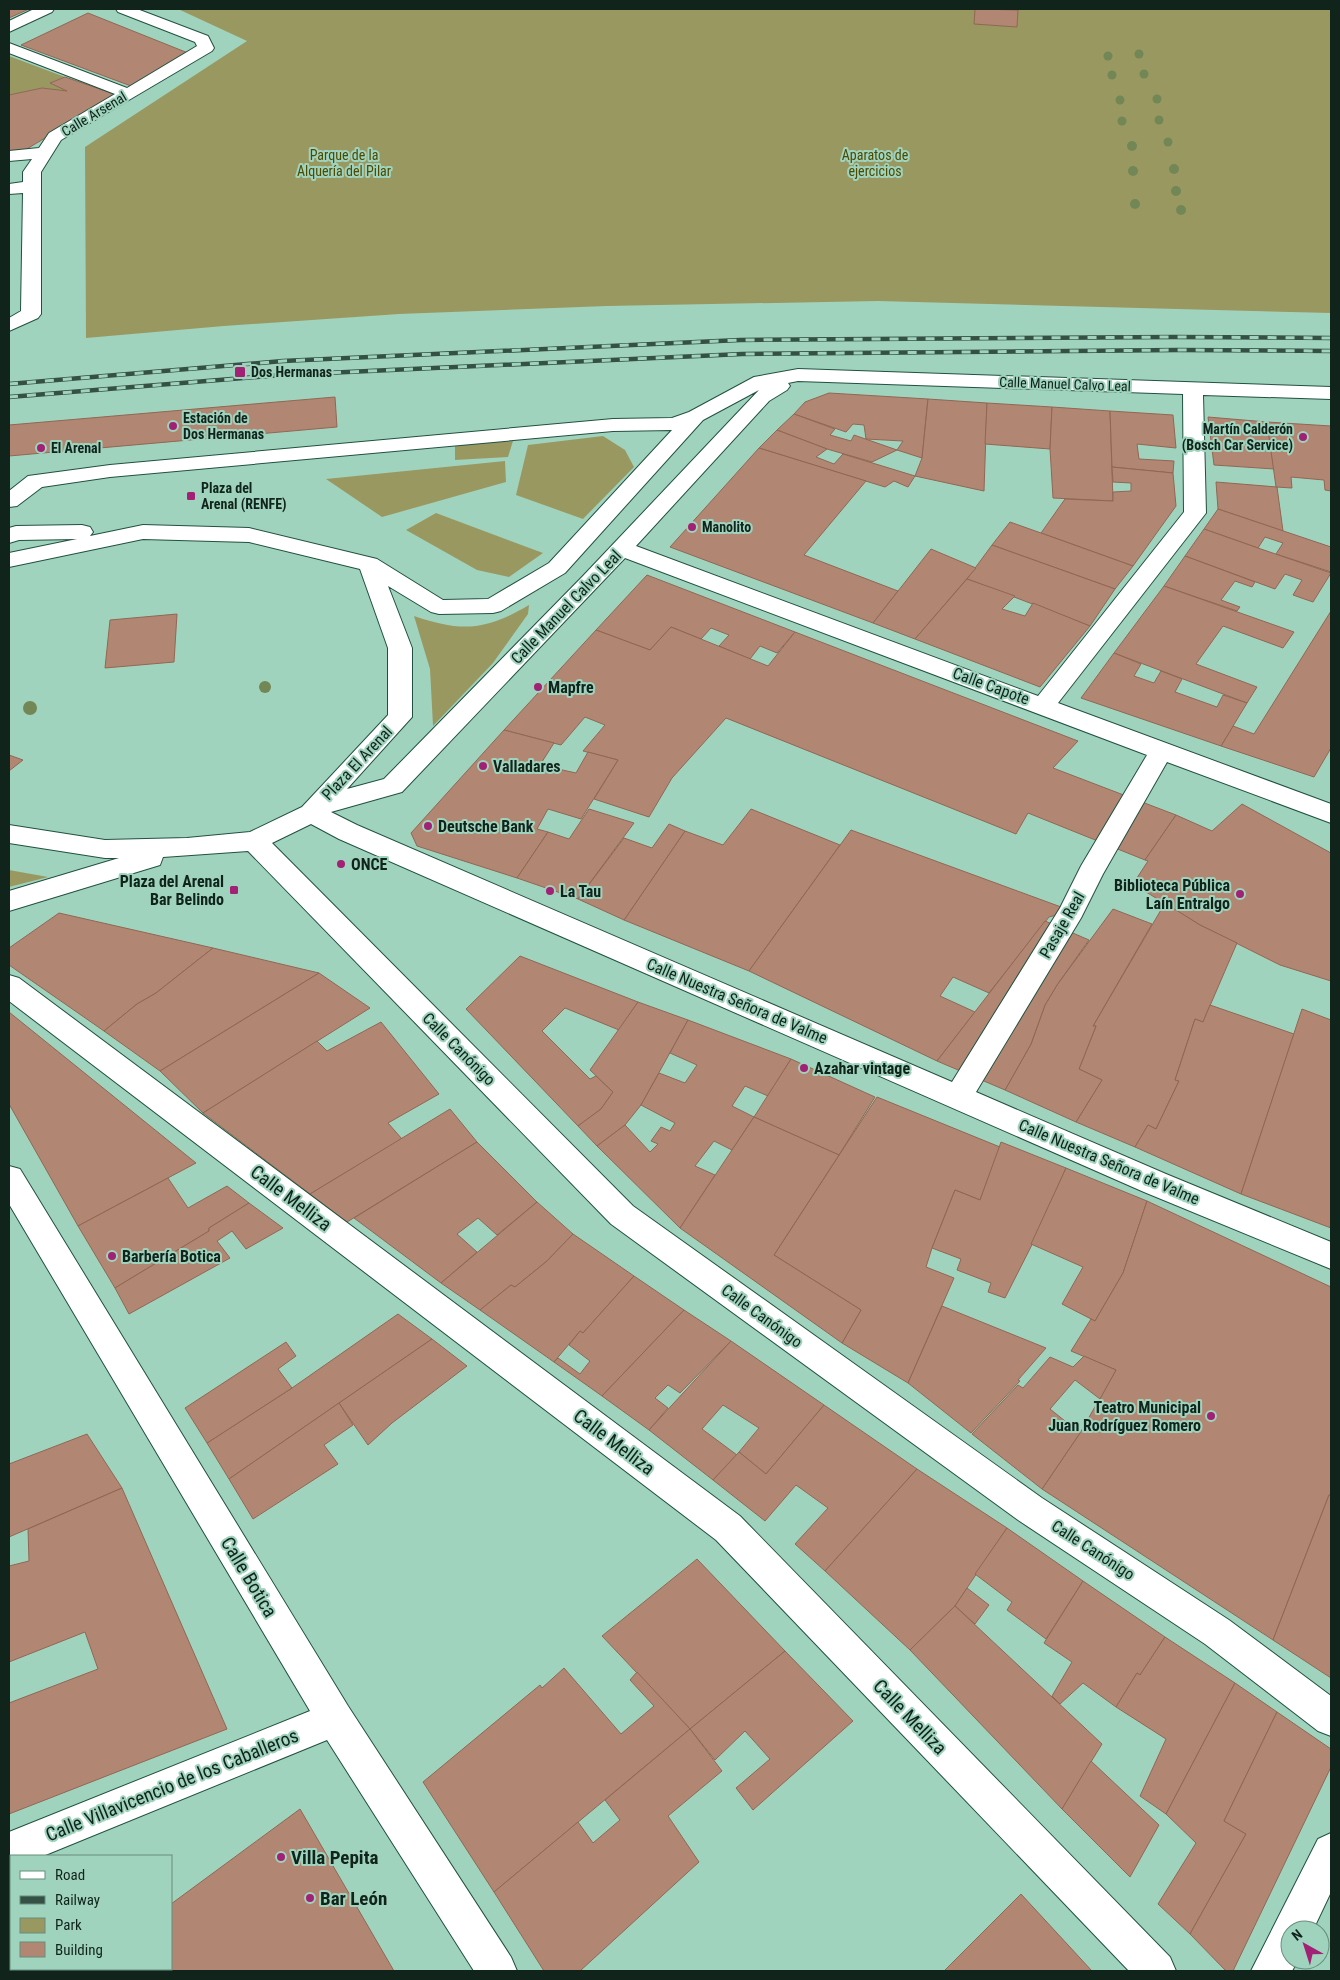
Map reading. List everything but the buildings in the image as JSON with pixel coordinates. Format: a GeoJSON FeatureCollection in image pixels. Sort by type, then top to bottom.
{"type":"FeatureCollection","features":[{"type":"Feature","properties":{"kind":"street"},"geometry":{"type":"LineString","coordinates":[[9,27],[46,9]]}},
{"type":"Feature","properties":{"kind":"street","name":"Calle Arsenal"},"geometry":{"type":"LineString","coordinates":[[9,325],[31,314],[32,172],[55,137],[206,48],[202,40],[124,9]]}},
{"type":"Feature","properties":{"kind":"street"},"geometry":{"type":"LineString","coordinates":[[9,48],[129,94]]}},
{"type":"Feature","properties":{"kind":"street"},"geometry":{"type":"LineString","coordinates":[[9,156],[46,152]]}},
{"type":"Feature","properties":{"kind":"street"},"geometry":{"type":"LineString","coordinates":[[9,189],[32,187]]}},
{"type":"Feature","properties":{"kind":"street","name":"Calle Manuel Calvo Leal"},"geometry":{"type":"LineString","coordinates":[[314,810],[393,786],[622,549],[762,397],[798,375]]}},
{"type":"Feature","properties":{"kind":"street","name":"Calle Manuel Calvo Leal"},"geometry":{"type":"LineString","coordinates":[[369,564],[439,607],[493,606],[557,568],[643,451],[696,416],[761,382],[798,375],[1331,393]]}},
{"type":"Feature","properties":{"kind":"street"},"geometry":{"type":"LineString","coordinates":[[1201,390],[1331,399]]}},
{"type":"Feature","properties":{"kind":"street","name":"Calle Capote"},"geometry":{"type":"LineString","coordinates":[[622,549],[1044,705],[1195,513],[1201,390]]}},
{"type":"Feature","properties":{"kind":"street"},"geometry":{"type":"LineString","coordinates":[[9,501],[36,481],[82,475],[613,425],[674,424],[696,416]]}},
{"type":"Feature","properties":{"kind":"street"},"geometry":{"type":"LineString","coordinates":[[613,425],[643,451],[660,481],[622,549]]}},
{"type":"Feature","properties":{"kind":"street"},"geometry":{"type":"LineString","coordinates":[[9,536],[16,533],[143,532],[249,535],[369,564]]}},
{"type":"Feature","properties":{"kind":"street"},"geometry":{"type":"LineString","coordinates":[[9,560],[143,532]]}},
{"type":"Feature","properties":{"kind":"street","name":"Plaza El Arenal"},"geometry":{"type":"LineString","coordinates":[[9,834],[106,849],[187,847],[254,841],[314,810],[400,717],[400,648],[369,564]]}},
{"type":"Feature","properties":{"kind":"street"},"geometry":{"type":"LineString","coordinates":[[1044,705],[1331,814]]}},
{"type":"Feature","properties":{"kind":"street","name":"Pasaje Real"},"geometry":{"type":"LineString","coordinates":[[958,1097],[1072,911],[1090,873],[1162,750]]}},
{"type":"Feature","properties":{"kind":"street","name":"Calle Nuestra Señora de Valme"},"geometry":{"type":"LineString","coordinates":[[314,810],[348,832],[1155,1183],[1331,1256]]}},
{"type":"Feature","properties":{"kind":"street","name":"Calle Canónigo"},"geometry":{"type":"LineString","coordinates":[[254,841],[622,1215],[1030,1508],[1217,1632],[1331,1718]]}},
{"type":"Feature","properties":{"kind":"street"},"geometry":{"type":"LineString","coordinates":[[9,900],[187,847]]}},
{"type":"Feature","properties":{"kind":"street","name":"Calle Melliza"},"geometry":{"type":"LineString","coordinates":[[9,986],[728,1528],[1156,1971]]}},
{"type":"Feature","properties":{"kind":"street","name":"Calle Botica"},"geometry":{"type":"LineString","coordinates":[[9,1178],[335,1719],[498,1971]]}},
{"type":"Feature","properties":{"kind":"street","name":"Calle Villavicencio de los Caballeros"},"geometry":{"type":"LineString","coordinates":[[9,1851],[335,1719]]}},
{"type":"Feature","properties":{"kind":"street"},"geometry":{"type":"LineString","coordinates":[[1297,1920],[1331,1852]]}},
{"type":"Feature","properties":{"kind":"street"},"geometry":{"type":"LineString","coordinates":[[1271,1971],[1280,1953]]}},
{"type":"Feature","properties":{"kind":"green space","name":"Parque de la Alquería del Pilar"},"geometry":{"type":"Polygon","coordinates":[[[178,9],[1331,9],[1331,313],[878,301],[607,306],[399,314],[86,338],[85,147],[247,41],[178,9]]]}},
{"type":"Feature","properties":{"kind":"green space"},"geometry":{"type":"Polygon","coordinates":[[[9,56],[65,77],[50,83],[67,91],[42,88],[9,95],[9,56]]]}},
{"type":"Feature","properties":{"kind":"green space"},"geometry":{"type":"Polygon","coordinates":[[[603,436],[625,450],[634,467],[583,519],[516,495],[528,445],[603,436]]]}},
{"type":"Feature","properties":{"kind":"green space"},"geometry":{"type":"Polygon","coordinates":[[[513,441],[508,457],[455,460],[455,445],[513,441]]]}},
{"type":"Feature","properties":{"kind":"green space"},"geometry":{"type":"Polygon","coordinates":[[[505,461],[506,482],[382,517],[326,479],[505,461]]]}},
{"type":"Feature","properties":{"kind":"green space"},"geometry":{"type":"Polygon","coordinates":[[[436,513],[543,553],[509,577],[477,570],[406,530],[436,513]]]}},
{"type":"Feature","properties":{"kind":"green space"},"geometry":{"type":"Polygon","coordinates":[[[529,605],[528,614],[493,663],[433,726],[430,669],[414,616],[446,625],[473,626],[499,620],[529,605]]]}},
{"type":"Feature","properties":{"kind":"green space"},"geometry":{"type":"Polygon","coordinates":[[[9,870],[48,877],[9,887],[9,870]]]}},
{"type":"Feature","properties":{"kind":"railway"},"geometry":{"type":"LineString","coordinates":[[9,384],[283,361],[740,340],[1174,337],[1331,338]]}},
{"type":"Feature","properties":{"kind":"railway"},"geometry":{"type":"LineString","coordinates":[[9,397],[282,375],[742,354],[1178,350],[1331,351]]}},
{"type":"Feature","properties":{"kind":"place","name":"Dos Hermanas"},"geometry":{"type":"Point","coordinates":[240,372]}},
{"type":"Feature","properties":{"kind":"place","name":"Estación de Dos Hermanas"},"geometry":{"type":"Point","coordinates":[173,426]}},
{"type":"Feature","properties":{"kind":"place","name":"Martín Calderón (Bosch Car Service)"},"geometry":{"type":"Point","coordinates":[1303,437]}},
{"type":"Feature","properties":{"kind":"place","name":"El Arenal"},"geometry":{"type":"Point","coordinates":[41,448]}},
{"type":"Feature","properties":{"kind":"place","name":"Plaza del Arenal (RENFE)"},"geometry":{"type":"Point","coordinates":[191,496]}},
{"type":"Feature","properties":{"kind":"place","name":"Manolito"},"geometry":{"type":"Point","coordinates":[692,527]}},
{"type":"Feature","properties":{"kind":"place","name":"Mapfre"},"geometry":{"type":"Point","coordinates":[538,687]}},
{"type":"Feature","properties":{"kind":"place","name":"Valladares"},"geometry":{"type":"Point","coordinates":[483,766]}},
{"type":"Feature","properties":{"kind":"place","name":"Deutsche Bank"},"geometry":{"type":"Point","coordinates":[428,826]}},
{"type":"Feature","properties":{"kind":"place","name":"ONCE"},"geometry":{"type":"Point","coordinates":[341,864]}},
{"type":"Feature","properties":{"kind":"place","name":"Plaza del Arenal Bar Belindo"},"geometry":{"type":"Point","coordinates":[234,890]}},
{"type":"Feature","properties":{"kind":"place","name":"La Tau"},"geometry":{"type":"Point","coordinates":[550,891]}},
{"type":"Feature","properties":{"kind":"place","name":"Biblioteca Pública Laín Entralgo"},"geometry":{"type":"Point","coordinates":[1240,894]}},
{"type":"Feature","properties":{"kind":"place","name":"Azahar vintage"},"geometry":{"type":"Point","coordinates":[804,1068]}},
{"type":"Feature","properties":{"kind":"place","name":"Barbería Botica"},"geometry":{"type":"Point","coordinates":[112,1256]}},
{"type":"Feature","properties":{"kind":"place","name":"Teatro Municipal Juan Rodríguez Romero"},"geometry":{"type":"Point","coordinates":[1211,1416]}},
{"type":"Feature","properties":{"kind":"place","name":"Villa Pepita"},"geometry":{"type":"Point","coordinates":[281,1857]}},
{"type":"Feature","properties":{"kind":"place","name":"Bar León"},"geometry":{"type":"Point","coordinates":[310,1898]}},
{"type":"Feature","properties":{"kind":"park label","name":"Aparatos de ejercicios"},"geometry":{"type":"Point","coordinates":[875,164]}}]}
